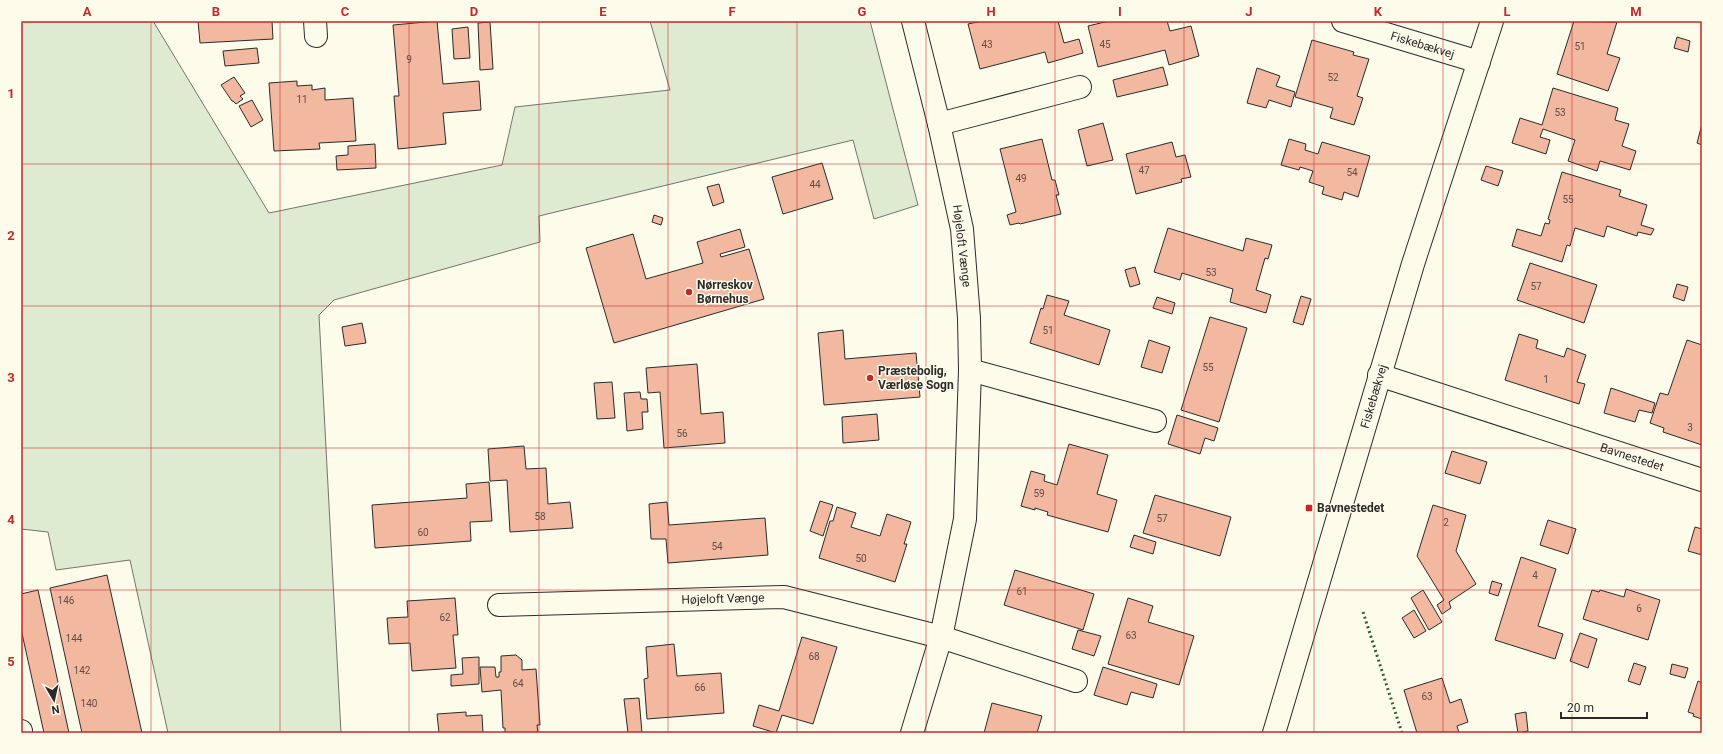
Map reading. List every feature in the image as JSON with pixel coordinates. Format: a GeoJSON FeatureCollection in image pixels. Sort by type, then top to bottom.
{"type":"FeatureCollection","features":[{"type":"Feature","properties":{"kind":"street","name":"Højeloft Vænge"},"geometry":{"type":"LineString","coordinates":[[912,733],[941,637],[965,519],[970,370],[969,318],[962,229],[939,124],[913,21]]}},
{"type":"Feature","properties":{"kind":"street","name":"Fiskebækvej"},"geometry":{"type":"LineString","coordinates":[[1343,21],[1479,62]]}},
{"type":"Feature","properties":{"kind":"street","name":"Fiskebækvej"},"geometry":{"type":"LineString","coordinates":[[1274,733],[1379,375],[1413,264],[1492,21]]}},
{"type":"Feature","properties":{"kind":"street"},"geometry":{"type":"LineString","coordinates":[[939,124],[1080,87]]}},
{"type":"Feature","properties":{"kind":"street"},"geometry":{"type":"LineString","coordinates":[[970,370],[1155,421]]}},
{"type":"Feature","properties":{"kind":"street","name":"Bavnestedet"},"geometry":{"type":"LineString","coordinates":[[1379,375],[1702,480]]}},
{"type":"Feature","properties":{"kind":"street","name":"Højeloft Vænge"},"geometry":{"type":"LineString","coordinates":[[499,605],[784,597],[941,637],[1076,681]]}},
{"type":"Feature","properties":{"kind":"green space"},"geometry":{"type":"Polygon","coordinates":[[[21,21],[153,21],[269,213],[502,165],[515,107],[670,90],[650,21],[870,21],[918,205],[874,219],[853,140],[539,216],[540,242],[334,300],[319,315],[341,733],[168,733],[130,560],[56,570],[48,532],[21,529],[21,21]]]}},
{"type":"Feature","properties":{"kind":"building"},"geometry":{"type":"Polygon","coordinates":[[[198,21],[272,21],[273,39],[200,43],[198,21]]]}},
{"type":"Feature","properties":{"kind":"building"},"geometry":{"type":"Polygon","coordinates":[[[437,21],[443,84],[479,81],[481,110],[443,113],[446,144],[398,149],[394,96],[399,96],[393,25],[437,21]]]}},
{"type":"Feature","properties":{"kind":"building"},"geometry":{"type":"Polygon","coordinates":[[[982,21],[1058,21],[1064,43],[1079,39],[1083,53],[1048,63],[1045,52],[980,69],[968,24],[982,21]]]}},
{"type":"Feature","properties":{"kind":"building"},"geometry":{"type":"Polygon","coordinates":[[[1109,21],[1167,21],[1170,31],[1191,26],[1199,56],[1169,65],[1165,50],[1098,67],[1088,26],[1109,21]]]}},
{"type":"Feature","properties":{"kind":"building"},"geometry":{"type":"Polygon","coordinates":[[[1574,21],[1617,22],[1607,54],[1620,58],[1608,91],[1557,74],[1574,21]]]}},
{"type":"Feature","properties":{"kind":"building"},"geometry":{"type":"Polygon","coordinates":[[[490,22],[493,69],[480,70],[478,23],[490,22]]]}},
{"type":"Feature","properties":{"kind":"building"},"geometry":{"type":"Polygon","coordinates":[[[468,27],[470,58],[454,59],[452,29],[468,27]]]}},
{"type":"Feature","properties":{"kind":"building"},"geometry":{"type":"Polygon","coordinates":[[[1677,37],[1690,41],[1688,52],[1674,48],[1677,37]]]}},
{"type":"Feature","properties":{"kind":"building"},"geometry":{"type":"Polygon","coordinates":[[[1312,40],[1354,52],[1353,55],[1369,59],[1357,96],[1363,98],[1354,125],[1330,118],[1333,108],[1295,97],[1312,40]]]}},
{"type":"Feature","properties":{"kind":"building"},"geometry":{"type":"Polygon","coordinates":[[[257,48],[259,63],[225,66],[223,51],[257,48]]]}},
{"type":"Feature","properties":{"kind":"building"},"geometry":{"type":"Polygon","coordinates":[[[1163,67],[1168,85],[1117,97],[1113,80],[1163,67]]]}},
{"type":"Feature","properties":{"kind":"building"},"geometry":{"type":"Polygon","coordinates":[[[1257,68],[1280,76],[1276,86],[1295,92],[1291,107],[1269,100],[1266,108],[1247,103],[1257,68]]]}},
{"type":"Feature","properties":{"kind":"building"},"geometry":{"type":"Polygon","coordinates":[[[234,77],[245,93],[240,96],[243,99],[236,104],[232,101],[221,85],[234,77]]]}},
{"type":"Feature","properties":{"kind":"building"},"geometry":{"type":"Polygon","coordinates":[[[297,81],[297,86],[312,85],[312,90],[325,88],[325,100],[353,98],[356,141],[319,143],[320,149],[274,151],[269,83],[297,81]]]}},
{"type":"Feature","properties":{"kind":"building"},"geometry":{"type":"Polygon","coordinates":[[[1553,88],[1618,108],[1615,120],[1629,124],[1622,146],[1636,151],[1630,170],[1600,161],[1597,171],[1568,161],[1575,140],[1543,129],[1540,137],[1550,140],[1546,154],[1512,143],[1520,118],[1542,125],[1553,88]]]}},
{"type":"Feature","properties":{"kind":"building"},"geometry":{"type":"Polygon","coordinates":[[[252,100],[263,120],[251,127],[239,106],[252,100]]]}},
{"type":"Feature","properties":{"kind":"building"},"geometry":{"type":"Polygon","coordinates":[[[1103,123],[1113,160],[1087,166],[1078,130],[1103,123]]]}},
{"type":"Feature","properties":{"kind":"building"},"geometry":{"type":"Polygon","coordinates":[[[1702,124],[1702,145],[1697,143],[1702,124]]]}},
{"type":"Feature","properties":{"kind":"building"},"geometry":{"type":"Polygon","coordinates":[[[1042,139],[1052,180],[1055,180],[1059,195],[1056,195],[1061,214],[1010,225],[1007,215],[1016,212],[1000,149],[1042,139]]]}},
{"type":"Feature","properties":{"kind":"building"},"geometry":{"type":"Polygon","coordinates":[[[1289,139],[1306,144],[1305,150],[1318,154],[1322,142],[1370,156],[1358,197],[1344,192],[1342,200],[1322,194],[1324,187],[1309,182],[1313,171],[1300,167],[1299,170],[1281,165],[1289,139]]]}},
{"type":"Feature","properties":{"kind":"building"},"geometry":{"type":"Polygon","coordinates":[[[1172,142],[1176,157],[1185,155],[1191,177],[1181,179],[1182,182],[1136,194],[1126,154],[1172,142]]]}},
{"type":"Feature","properties":{"kind":"building"},"geometry":{"type":"Polygon","coordinates":[[[375,144],[376,168],[337,170],[336,156],[348,155],[348,146],[375,144]]]}},
{"type":"Feature","properties":{"kind":"building"},"geometry":{"type":"Polygon","coordinates":[[[822,163],[833,199],[783,214],[772,177],[822,163]]]}},
{"type":"Feature","properties":{"kind":"building"},"geometry":{"type":"Polygon","coordinates":[[[1486,166],[1503,171],[1498,186],[1481,180],[1486,166]]]}},
{"type":"Feature","properties":{"kind":"building"},"geometry":{"type":"Polygon","coordinates":[[[1562,172],[1621,190],[1619,196],[1647,205],[1641,225],[1654,229],[1651,235],[1638,232],[1637,236],[1607,226],[1604,237],[1575,228],[1570,246],[1567,245],[1562,262],[1512,246],[1517,229],[1541,236],[1545,223],[1549,224],[1550,220],[1548,219],[1562,172]]]}},
{"type":"Feature","properties":{"kind":"building"},"geometry":{"type":"Polygon","coordinates":[[[719,184],[724,202],[713,206],[707,187],[719,184]]]}},
{"type":"Feature","properties":{"kind":"building"},"geometry":{"type":"Polygon","coordinates":[[[654,215],[663,218],[661,225],[652,222],[654,215]]]}},
{"type":"Feature","properties":{"kind":"building"},"geometry":{"type":"Polygon","coordinates":[[[1168,228],[1243,251],[1246,238],[1272,245],[1268,259],[1265,258],[1256,290],[1271,295],[1266,313],[1230,302],[1233,289],[1182,273],[1180,280],[1154,272],[1168,228]]]}},
{"type":"Feature","properties":{"kind":"building"},"geometry":{"type":"Polygon","coordinates":[[[740,229],[745,247],[720,254],[721,257],[749,249],[764,299],[614,343],[586,248],[633,234],[646,279],[703,263],[697,242],[740,229]]]}},
{"type":"Feature","properties":{"kind":"building"},"geometry":{"type":"Polygon","coordinates":[[[1530,263],[1597,285],[1584,323],[1517,300],[1530,263]]]}},
{"type":"Feature","properties":{"kind":"building"},"geometry":{"type":"Polygon","coordinates":[[[1135,267],[1140,284],[1130,287],[1125,270],[1135,267]]]}},
{"type":"Feature","properties":{"kind":"building"},"geometry":{"type":"Polygon","coordinates":[[[1677,284],[1688,287],[1684,301],[1673,297],[1677,284]]]}},
{"type":"Feature","properties":{"kind":"building"},"geometry":{"type":"Polygon","coordinates":[[[1047,295],[1069,301],[1064,315],[1110,330],[1099,365],[1030,343],[1041,308],[1043,309],[1047,295]]]}},
{"type":"Feature","properties":{"kind":"building"},"geometry":{"type":"Polygon","coordinates":[[[1301,296],[1311,299],[1303,325],[1293,322],[1301,296]]]}},
{"type":"Feature","properties":{"kind":"building"},"geometry":{"type":"Polygon","coordinates":[[[1157,297],[1175,303],[1172,314],[1153,308],[1157,297]]]}},
{"type":"Feature","properties":{"kind":"building"},"geometry":{"type":"Polygon","coordinates":[[[1210,317],[1247,328],[1219,422],[1181,410],[1210,317]]]}},
{"type":"Feature","properties":{"kind":"building"},"geometry":{"type":"Polygon","coordinates":[[[362,323],[366,343],[345,346],[342,327],[362,323]]]}},
{"type":"Feature","properties":{"kind":"building","name":"Præstebolig, Værløse Sogn"},"geometry":{"type":"Polygon","coordinates":[[[843,330],[845,359],[916,353],[920,397],[824,405],[818,333],[843,330]]]}},
{"type":"Feature","properties":{"kind":"building"},"geometry":{"type":"Polygon","coordinates":[[[1519,334],[1538,340],[1536,348],[1564,357],[1567,348],[1586,355],[1577,382],[1585,384],[1579,404],[1505,380],[1519,334]]]}},
{"type":"Feature","properties":{"kind":"building"},"geometry":{"type":"Polygon","coordinates":[[[1149,340],[1170,347],[1162,373],[1141,367],[1149,340]]]}},
{"type":"Feature","properties":{"kind":"building"},"geometry":{"type":"Polygon","coordinates":[[[1687,340],[1702,345],[1702,445],[1663,432],[1664,428],[1650,423],[1660,393],[1668,395],[1687,340]]]}},
{"type":"Feature","properties":{"kind":"building"},"geometry":{"type":"Polygon","coordinates":[[[697,364],[701,414],[723,412],[725,443],[664,448],[660,392],[648,393],[646,368],[697,364]]]}},
{"type":"Feature","properties":{"kind":"building"},"geometry":{"type":"Polygon","coordinates":[[[612,382],[615,418],[597,419],[594,383],[612,382]]]}},
{"type":"Feature","properties":{"kind":"building"},"geometry":{"type":"Polygon","coordinates":[[[1611,388],[1655,403],[1652,413],[1639,410],[1635,422],[1604,413],[1611,388]]]}},
{"type":"Feature","properties":{"kind":"building"},"geometry":{"type":"Polygon","coordinates":[[[640,392],[641,399],[647,399],[648,412],[642,412],[643,429],[627,431],[624,393],[640,392]]]}},
{"type":"Feature","properties":{"kind":"building"},"geometry":{"type":"Polygon","coordinates":[[[877,414],[879,440],[843,443],[842,417],[877,414]]]}},
{"type":"Feature","properties":{"kind":"building"},"geometry":{"type":"Polygon","coordinates":[[[1177,415],[1218,428],[1214,441],[1205,438],[1200,454],[1168,444],[1177,415]]]}},
{"type":"Feature","properties":{"kind":"building"},"geometry":{"type":"Polygon","coordinates":[[[1069,444],[1108,455],[1097,494],[1117,500],[1108,532],[1047,515],[1048,512],[1035,508],[1035,510],[1021,506],[1031,471],[1045,475],[1044,481],[1057,485],[1069,444]]]}},
{"type":"Feature","properties":{"kind":"building"},"geometry":{"type":"Polygon","coordinates":[[[524,446],[526,469],[546,468],[548,504],[570,502],[573,528],[510,532],[507,480],[490,481],[488,449],[524,446]]]}},
{"type":"Feature","properties":{"kind":"building"},"geometry":{"type":"Polygon","coordinates":[[[1452,451],[1487,462],[1480,484],[1445,473],[1452,451]]]}},
{"type":"Feature","properties":{"kind":"building"},"geometry":{"type":"Polygon","coordinates":[[[489,482],[492,521],[470,522],[471,541],[375,548],[372,505],[467,498],[466,484],[489,482]]]}},
{"type":"Feature","properties":{"kind":"building"},"geometry":{"type":"Polygon","coordinates":[[[1155,495],[1231,517],[1220,556],[1143,533],[1155,495]]]}},
{"type":"Feature","properties":{"kind":"building"},"geometry":{"type":"Polygon","coordinates":[[[820,501],[833,505],[823,536],[810,531],[820,501]]]}},
{"type":"Feature","properties":{"kind":"building"},"geometry":{"type":"Polygon","coordinates":[[[667,502],[669,525],[765,518],[768,555],[668,563],[666,539],[651,539],[649,504],[667,502]]]}},
{"type":"Feature","properties":{"kind":"building"},"geometry":{"type":"Polygon","coordinates":[[[1433,505],[1466,515],[1456,551],[1476,584],[1449,602],[1451,608],[1442,614],[1437,605],[1444,600],[1417,556],[1433,505]]]}},
{"type":"Feature","properties":{"kind":"building"},"geometry":{"type":"Polygon","coordinates":[[[837,507],[856,513],[851,527],[880,536],[887,514],[911,522],[904,544],[907,544],[895,582],[819,558],[830,521],[833,521],[837,507]]]}},
{"type":"Feature","properties":{"kind":"building"},"geometry":{"type":"Polygon","coordinates":[[[1548,520],[1576,529],[1568,554],[1540,545],[1548,520]]]}},
{"type":"Feature","properties":{"kind":"building"},"geometry":{"type":"Polygon","coordinates":[[[1695,527],[1702,529],[1702,555],[1688,551],[1695,527]]]}},
{"type":"Feature","properties":{"kind":"building"},"geometry":{"type":"Polygon","coordinates":[[[1134,535],[1156,542],[1153,554],[1130,547],[1134,535]]]}},
{"type":"Feature","properties":{"kind":"building"},"geometry":{"type":"Polygon","coordinates":[[[1521,557],[1556,569],[1538,626],[1563,634],[1555,659],[1495,640],[1521,557]]]}},
{"type":"Feature","properties":{"kind":"building"},"geometry":{"type":"Polygon","coordinates":[[[1015,570],[1094,594],[1083,630],[1004,605],[1015,570]]]}},
{"type":"Feature","properties":{"kind":"building"},"geometry":{"type":"Polygon","coordinates":[[[107,575],[142,733],[82,733],[50,588],[107,575]]]}},
{"type":"Feature","properties":{"kind":"building"},"geometry":{"type":"Polygon","coordinates":[[[1492,581],[1502,584],[1498,596],[1489,593],[1492,581]]]}},
{"type":"Feature","properties":{"kind":"building"},"geometry":{"type":"Polygon","coordinates":[[[1626,589],[1660,600],[1648,640],[1583,619],[1592,590],[1599,592],[1600,590],[1624,597],[1626,589]]]}},
{"type":"Feature","properties":{"kind":"building"},"geometry":{"type":"Polygon","coordinates":[[[38,590],[69,733],[44,733],[21,629],[21,594],[38,590]]]}},
{"type":"Feature","properties":{"kind":"building"},"geometry":{"type":"Polygon","coordinates":[[[1423,590],[1442,622],[1429,630],[1411,598],[1423,590]]]}},
{"type":"Feature","properties":{"kind":"building"},"geometry":{"type":"Polygon","coordinates":[[[455,598],[458,635],[453,635],[456,668],[412,671],[410,643],[389,644],[387,618],[408,617],[407,601],[455,598]]]}},
{"type":"Feature","properties":{"kind":"building"},"geometry":{"type":"Polygon","coordinates":[[[1128,598],[1153,606],[1148,622],[1194,636],[1179,685],[1108,664],[1128,598]]]}},
{"type":"Feature","properties":{"kind":"building"},"geometry":{"type":"Polygon","coordinates":[[[1414,610],[1426,631],[1414,638],[1402,618],[1414,610]]]}},
{"type":"Feature","properties":{"kind":"building"},"geometry":{"type":"Polygon","coordinates":[[[1078,630],[1101,636],[1094,656],[1072,649],[1078,630]]]}},
{"type":"Feature","properties":{"kind":"building"},"geometry":{"type":"Polygon","coordinates":[[[1580,633],[1597,639],[1588,668],[1570,661],[1580,633]]]}},
{"type":"Feature","properties":{"kind":"building"},"geometry":{"type":"Polygon","coordinates":[[[802,637],[837,647],[813,724],[782,715],[776,733],[753,726],[759,705],[779,711],[802,637]]]}},
{"type":"Feature","properties":{"kind":"building"},"geometry":{"type":"Polygon","coordinates":[[[674,644],[677,676],[721,673],[724,713],[647,719],[644,679],[648,678],[646,647],[674,644]]]}},
{"type":"Feature","properties":{"kind":"building"},"geometry":{"type":"Polygon","coordinates":[[[516,655],[522,660],[522,670],[536,669],[540,725],[537,725],[538,733],[505,733],[505,728],[503,728],[501,690],[482,692],[480,667],[495,667],[496,677],[499,677],[499,672],[501,672],[501,656],[516,655]]]}},
{"type":"Feature","properties":{"kind":"building"},"geometry":{"type":"Polygon","coordinates":[[[479,657],[479,684],[451,686],[451,675],[463,674],[462,658],[479,657]]]}},
{"type":"Feature","properties":{"kind":"building"},"geometry":{"type":"Polygon","coordinates":[[[1634,663],[1646,667],[1640,685],[1628,681],[1634,663]]]}},
{"type":"Feature","properties":{"kind":"building"},"geometry":{"type":"Polygon","coordinates":[[[1672,664],[1688,668],[1685,678],[1670,674],[1672,664]]]}},
{"type":"Feature","properties":{"kind":"building"},"geometry":{"type":"Polygon","coordinates":[[[1103,667],[1157,684],[1153,698],[1131,692],[1127,705],[1094,695],[1103,667]]]}},
{"type":"Feature","properties":{"kind":"building"},"geometry":{"type":"Polygon","coordinates":[[[1442,678],[1450,703],[1461,699],[1468,722],[1457,726],[1459,733],[1417,733],[1404,690],[1442,678]]]}},
{"type":"Feature","properties":{"kind":"building"},"geometry":{"type":"Polygon","coordinates":[[[1698,681],[1702,683],[1702,719],[1693,716],[1694,714],[1688,712],[1698,681]]]}},
{"type":"Feature","properties":{"kind":"building"},"geometry":{"type":"Polygon","coordinates":[[[639,698],[642,733],[628,733],[624,699],[639,698]]]}},
{"type":"Feature","properties":{"kind":"building"},"geometry":{"type":"Polygon","coordinates":[[[992,703],[1042,716],[1037,733],[984,733],[992,703]]]}},
{"type":"Feature","properties":{"kind":"building"},"geometry":{"type":"Polygon","coordinates":[[[466,712],[466,716],[482,715],[483,733],[439,733],[437,714],[466,712]]]}},
{"type":"Feature","properties":{"kind":"building"},"geometry":{"type":"Polygon","coordinates":[[[1526,712],[1528,731],[1518,733],[1515,714],[1526,712]]]}},
{"type":"Feature","properties":{"kind":"hedge"},"geometry":{"type":"LineString","coordinates":[[1363,612],[1402,733]]}},
{"type":"Feature","properties":{"kind":"place","name":"Nørreskov Børnehus"},"geometry":{"type":"Point","coordinates":[689,292]}},
{"type":"Feature","properties":{"kind":"place","name":"Præstebolig, Værløse Sogn"},"geometry":{"type":"Point","coordinates":[870,378]}},
{"type":"Feature","properties":{"kind":"place","name":"Bavnestedet"},"geometry":{"type":"Point","coordinates":[1309,508]}}]}
